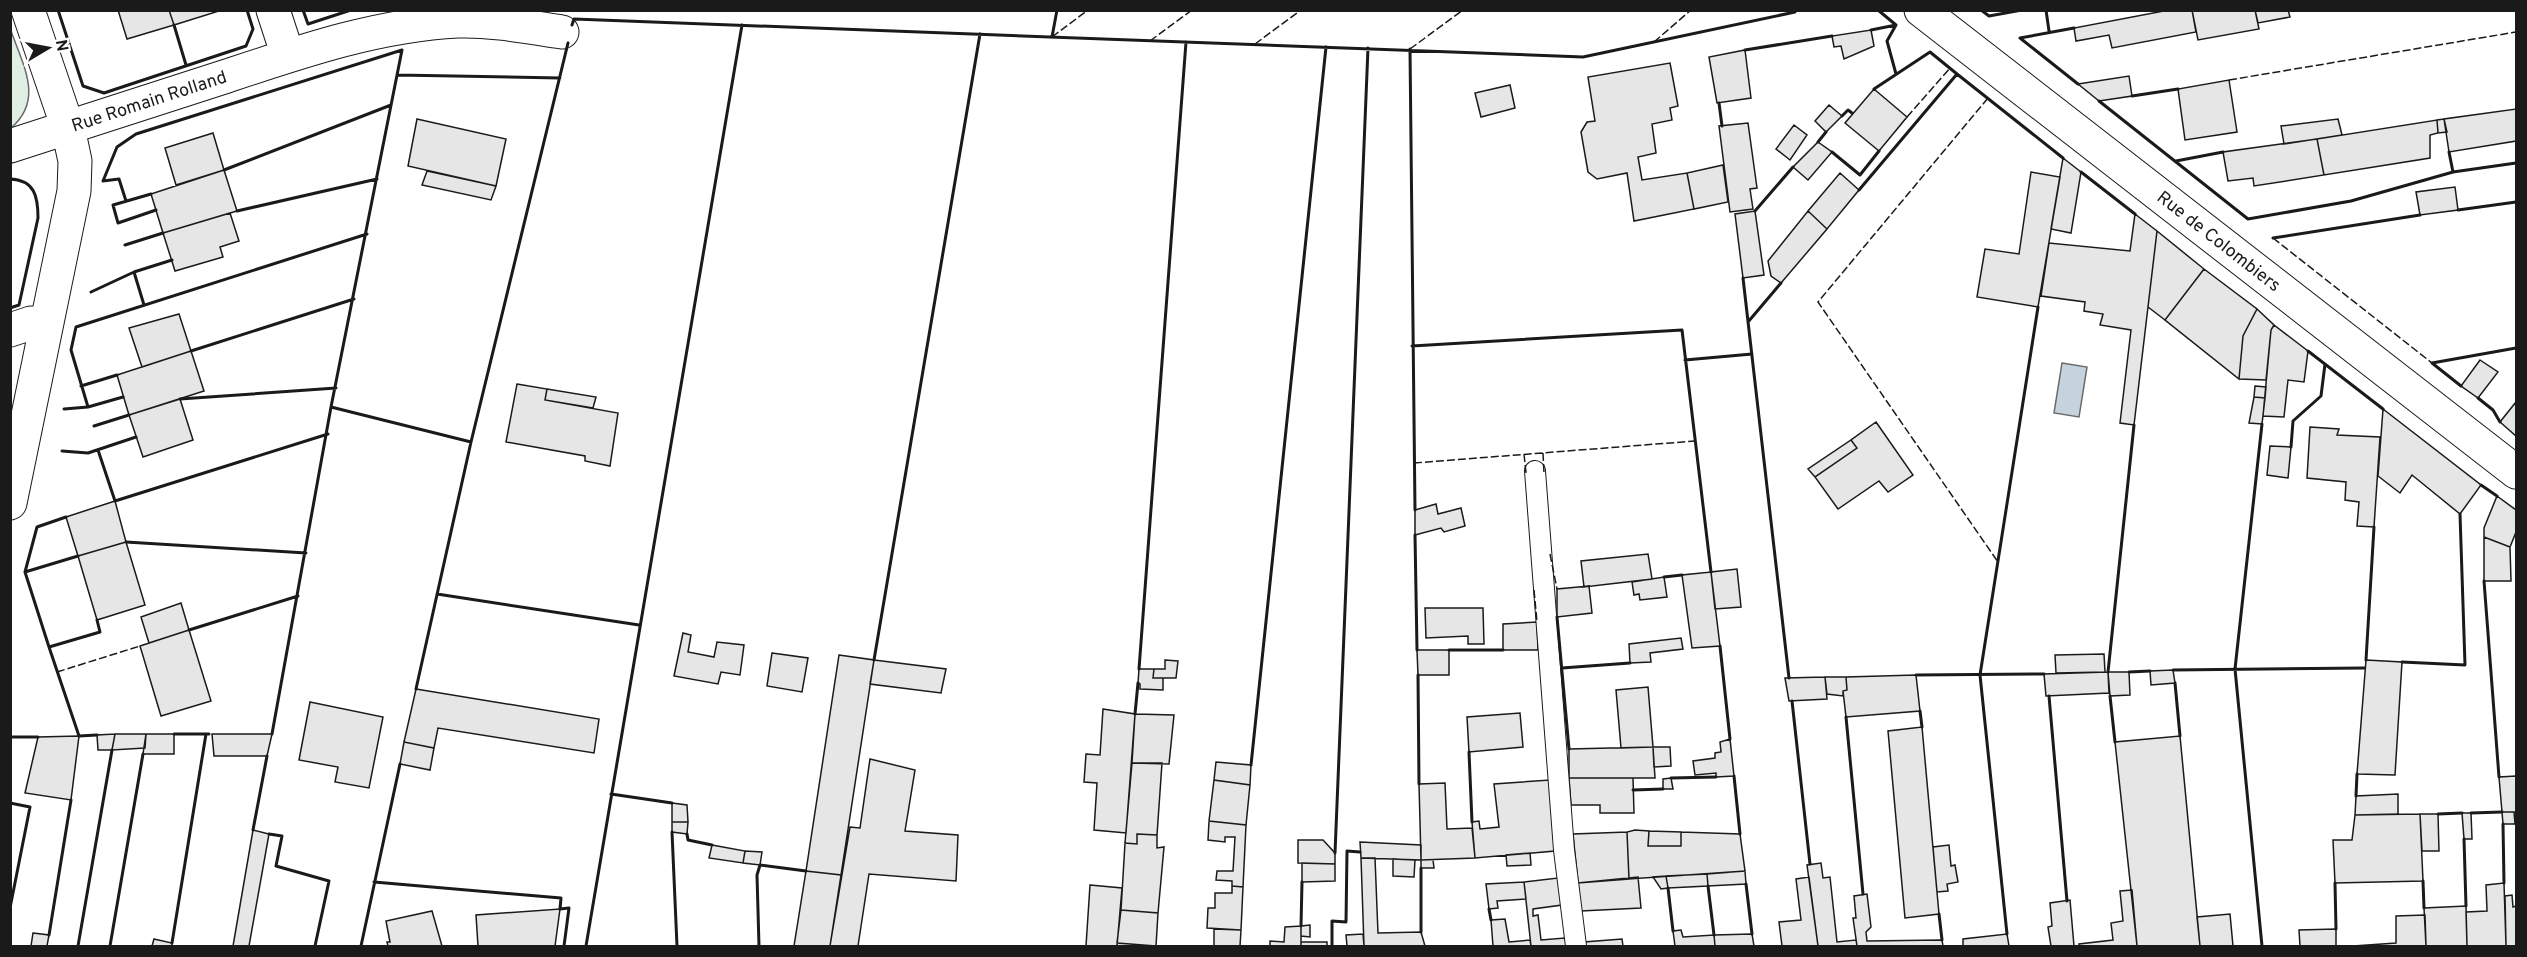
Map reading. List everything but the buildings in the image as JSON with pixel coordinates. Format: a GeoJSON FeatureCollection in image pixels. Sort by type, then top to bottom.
{"type":"FeatureCollection","features":[{"type":"Feature","properties":{"kind":"street"},"geometry":{"type":"LineString","coordinates":[[10,503],[74,191],[75,161],[68,128],[28,10]]}},
{"type":"Feature","properties":{"kind":"street"},"geometry":{"type":"LineString","coordinates":[[273,10],[288,56]]}},
{"type":"Feature","properties":{"kind":"street","name":"Rue de Colombiers"},"geometry":{"type":"LineString","coordinates":[[1921,10],[2517,472]]}},
{"type":"Feature","properties":{"kind":"street","name":"Rue Romain Rolland"},"geometry":{"type":"LineString","coordinates":[[10,146],[288,56],[363,35],[410,26],[459,21],[509,24],[562,32]]}},
{"type":"Feature","properties":{"kind":"street"},"geometry":{"type":"LineString","coordinates":[[10,330],[31,323],[46,323]]}},
{"type":"Feature","properties":{"kind":"lane"},"geometry":{"type":"LineString","coordinates":[[1534,471],[1564,850],[1576,946]]}},
{"type":"Feature","properties":{"kind":"green space"},"geometry":{"type":"Polygon","coordinates":[[[10,28],[25,68],[29,93],[27,105],[21,117],[11,128],[10,28]]]}},
{"type":"Feature","properties":{"kind":"shaded area"},"geometry":{"type":"Polygon","coordinates":[[[2062,363],[2087,367],[2079,417],[2054,413],[2062,363]]]}},
{"type":"Feature","properties":{"kind":"fence"},"geometry":{"type":"LineString","coordinates":[[1052,37],[1088,10]]}},
{"type":"Feature","properties":{"kind":"fence"},"geometry":{"type":"LineString","coordinates":[[1150,41],[1192,10]]}},
{"type":"Feature","properties":{"kind":"fence"},"geometry":{"type":"LineString","coordinates":[[1255,44],[1301,10]]}},
{"type":"Feature","properties":{"kind":"fence"},"geometry":{"type":"LineString","coordinates":[[1410,49],[1463,10]]}},
{"type":"Feature","properties":{"kind":"fence"},"geometry":{"type":"LineString","coordinates":[[1654,42],[1691,10]]}},
{"type":"Feature","properties":{"kind":"fence"},"geometry":{"type":"LineString","coordinates":[[2229,80],[2516,32]]}},
{"type":"Feature","properties":{"kind":"fence"},"geometry":{"type":"LineString","coordinates":[[1907,117],[1950,68]]}},
{"type":"Feature","properties":{"kind":"fence"},"geometry":{"type":"LineString","coordinates":[[1988,98],[1818,302],[1998,562]]}},
{"type":"Feature","properties":{"kind":"fence"},"geometry":{"type":"LineString","coordinates":[[2273,238],[2432,363]]}},
{"type":"Feature","properties":{"kind":"fence"},"geometry":{"type":"LineString","coordinates":[[1414,463],[1695,441]]}},
{"type":"Feature","properties":{"kind":"fence"},"geometry":{"type":"LineString","coordinates":[[1543,453],[1544,473]]}},
{"type":"Feature","properties":{"kind":"fence"},"geometry":{"type":"LineString","coordinates":[[1524,454],[1526,473]]}},
{"type":"Feature","properties":{"kind":"fence"},"geometry":{"type":"LineString","coordinates":[[1550,554],[1557,589]]}},
{"type":"Feature","properties":{"kind":"fence"},"geometry":{"type":"LineString","coordinates":[[1534,590],[1537,622]]}},
{"type":"Feature","properties":{"kind":"fence"},"geometry":{"type":"LineString","coordinates":[[57,672],[140,646]]}},
{"type":"Feature","properties":{"kind":"wall"},"geometry":{"type":"LineString","coordinates":[[58,10],[83,86],[104,93],[246,46],[253,29],[247,10]]}},
{"type":"Feature","properties":{"kind":"wall"},"geometry":{"type":"LineString","coordinates":[[303,10],[308,24],[351,10]]}},
{"type":"Feature","properties":{"kind":"wall"},"geometry":{"type":"LineString","coordinates":[[1052,37],[1057,10]]}},
{"type":"Feature","properties":{"kind":"wall"},"geometry":{"type":"LineString","coordinates":[[1878,10],[1896,25],[1887,41],[1896,74]]}},
{"type":"Feature","properties":{"kind":"wall"},"geometry":{"type":"LineString","coordinates":[[1981,10],[1989,16],[2022,10]]}},
{"type":"Feature","properties":{"kind":"wall"},"geometry":{"type":"LineString","coordinates":[[2046,10],[2049,31]]}},
{"type":"Feature","properties":{"kind":"wall"},"geometry":{"type":"LineString","coordinates":[[572,25],[574,19],[1583,57],[1795,12]]}},
{"type":"Feature","properties":{"kind":"wall"},"geometry":{"type":"LineString","coordinates":[[174,25],[186,65]]}},
{"type":"Feature","properties":{"kind":"wall"},"geometry":{"type":"LineString","coordinates":[[586,946],[742,25]]}},
{"type":"Feature","properties":{"kind":"wall"},"geometry":{"type":"LineString","coordinates":[[1871,30],[1896,25]]}},
{"type":"Feature","properties":{"kind":"wall"},"geometry":{"type":"LineString","coordinates":[[2020,38],[2074,28]]}},
{"type":"Feature","properties":{"kind":"wall"},"geometry":{"type":"LineString","coordinates":[[874,660],[980,34]]}},
{"type":"Feature","properties":{"kind":"wall"},"geometry":{"type":"LineString","coordinates":[[1745,50],[1832,36]]}},
{"type":"Feature","properties":{"kind":"wall"},"geometry":{"type":"LineString","coordinates":[[2020,38],[2078,84]]}},
{"type":"Feature","properties":{"kind":"wall"},"geometry":{"type":"LineString","coordinates":[[1139,669],[1186,42]]}},
{"type":"Feature","properties":{"kind":"wall"},"geometry":{"type":"LineString","coordinates":[[416,689],[471,442],[568,43]]}},
{"type":"Feature","properties":{"kind":"wall"},"geometry":{"type":"LineString","coordinates":[[1251,765],[1326,47]]}},
{"type":"Feature","properties":{"kind":"wall"},"geometry":{"type":"LineString","coordinates":[[1335,853],[1368,48]]}},
{"type":"Feature","properties":{"kind":"wall"},"geometry":{"type":"LineString","coordinates":[[1410,49],[1415,510]]}},
{"type":"Feature","properties":{"kind":"wall"},"geometry":{"type":"LineString","coordinates":[[126,201],[119,179],[103,181],[117,147],[136,134],[402,50],[331,407],[272,734]]}},
{"type":"Feature","properties":{"kind":"wall"},"geometry":{"type":"LineString","coordinates":[[1859,190],[1957,74],[1930,52],[1874,89]]}},
{"type":"Feature","properties":{"kind":"wall"},"geometry":{"type":"LineString","coordinates":[[1957,74],[2063,158]]}},
{"type":"Feature","properties":{"kind":"wall"},"geometry":{"type":"LineString","coordinates":[[397,75],[560,78]]}},
{"type":"Feature","properties":{"kind":"wall"},"geometry":{"type":"LineString","coordinates":[[2132,96],[2178,89]]}},
{"type":"Feature","properties":{"kind":"wall"},"geometry":{"type":"LineString","coordinates":[[2099,101],[2248,219],[2351,201],[2453,172]]}},
{"type":"Feature","properties":{"kind":"wall"},"geometry":{"type":"LineString","coordinates":[[1719,103],[1722,126]]}},
{"type":"Feature","properties":{"kind":"wall"},"geometry":{"type":"LineString","coordinates":[[224,170],[391,105]]}},
{"type":"Feature","properties":{"kind":"wall"},"geometry":{"type":"LineString","coordinates":[[1842,116],[1848,110],[1852,113]]}},
{"type":"Feature","properties":{"kind":"wall"},"geometry":{"type":"LineString","coordinates":[[1818,142],[1826,132]]}},
{"type":"Feature","properties":{"kind":"wall"},"geometry":{"type":"LineString","coordinates":[[1832,152],[1860,175],[1879,151]]}},
{"type":"Feature","properties":{"kind":"wall"},"geometry":{"type":"LineString","coordinates":[[2176,161],[2223,152]]}},
{"type":"Feature","properties":{"kind":"wall"},"geometry":{"type":"LineString","coordinates":[[2449,152],[2453,172],[2516,163]]}},
{"type":"Feature","properties":{"kind":"wall"},"geometry":{"type":"LineString","coordinates":[[1755,211],[1793,167]]}},
{"type":"Feature","properties":{"kind":"wall"},"geometry":{"type":"LineString","coordinates":[[2081,172],[2135,214]]}},
{"type":"Feature","properties":{"kind":"wall"},"geometry":{"type":"LineString","coordinates":[[10,179],[30,186],[36,197],[38,218],[19,305],[10,308]]}},
{"type":"Feature","properties":{"kind":"wall"},"geometry":{"type":"LineString","coordinates":[[237,211],[377,179]]}},
{"type":"Feature","properties":{"kind":"wall"},"geometry":{"type":"LineString","coordinates":[[151,194],[113,205],[118,223],[156,210]]}},
{"type":"Feature","properties":{"kind":"wall"},"geometry":{"type":"LineString","coordinates":[[2458,210],[2516,202]]}},
{"type":"Feature","properties":{"kind":"wall"},"geometry":{"type":"LineString","coordinates":[[2273,238],[2420,215]]}},
{"type":"Feature","properties":{"kind":"wall"},"geometry":{"type":"LineString","coordinates":[[125,245],[163,233]]}},
{"type":"Feature","properties":{"kind":"wall"},"geometry":{"type":"LineString","coordinates":[[88,407],[71,350],[76,327],[367,234]]}},
{"type":"Feature","properties":{"kind":"wall"},"geometry":{"type":"LineString","coordinates":[[91,292],[134,272],[172,260]]}},
{"type":"Feature","properties":{"kind":"wall"},"geometry":{"type":"LineString","coordinates":[[134,272],[144,305]]}},
{"type":"Feature","properties":{"kind":"wall"},"geometry":{"type":"LineString","coordinates":[[1743,278],[1789,678]]}},
{"type":"Feature","properties":{"kind":"wall"},"geometry":{"type":"LineString","coordinates":[[1748,322],[1781,283]]}},
{"type":"Feature","properties":{"kind":"wall"},"geometry":{"type":"LineString","coordinates":[[191,351],[354,299]]}},
{"type":"Feature","properties":{"kind":"wall"},"geometry":{"type":"LineString","coordinates":[[2007,934],[1980,675],[2038,307]]}},
{"type":"Feature","properties":{"kind":"wall"},"geometry":{"type":"LineString","coordinates":[[1412,346],[1682,330],[1711,572]]}},
{"type":"Feature","properties":{"kind":"wall"},"geometry":{"type":"LineString","coordinates":[[2432,363],[2516,348]]}},
{"type":"Feature","properties":{"kind":"wall"},"geometry":{"type":"LineString","coordinates":[[2308,351],[2383,409]]}},
{"type":"Feature","properties":{"kind":"wall"},"geometry":{"type":"LineString","coordinates":[[1685,360],[1752,354]]}},
{"type":"Feature","properties":{"kind":"wall"},"geometry":{"type":"LineString","coordinates":[[2432,363],[2461,386]]}},
{"type":"Feature","properties":{"kind":"wall"},"geometry":{"type":"LineString","coordinates":[[2291,447],[2293,421],[2321,396],[2325,364]]}},
{"type":"Feature","properties":{"kind":"wall"},"geometry":{"type":"LineString","coordinates":[[81,386],[117,375]]}},
{"type":"Feature","properties":{"kind":"wall"},"geometry":{"type":"LineString","coordinates":[[180,399],[336,388]]}},
{"type":"Feature","properties":{"kind":"wall"},"geometry":{"type":"LineString","coordinates":[[64,409],[88,407],[123,397]]}},
{"type":"Feature","properties":{"kind":"wall"},"geometry":{"type":"LineString","coordinates":[[2478,398],[2493,410],[2500,422]]}},
{"type":"Feature","properties":{"kind":"wall"},"geometry":{"type":"LineString","coordinates":[[331,407],[471,442]]}},
{"type":"Feature","properties":{"kind":"wall"},"geometry":{"type":"LineString","coordinates":[[94,426],[129,415]]}},
{"type":"Feature","properties":{"kind":"wall"},"geometry":{"type":"LineString","coordinates":[[2262,424],[2235,669],[2262,946]]}},
{"type":"Feature","properties":{"kind":"wall"},"geometry":{"type":"LineString","coordinates":[[2108,672],[2134,425]]}},
{"type":"Feature","properties":{"kind":"wall"},"geometry":{"type":"LineString","coordinates":[[98,450],[115,501],[328,434]]}},
{"type":"Feature","properties":{"kind":"wall"},"geometry":{"type":"LineString","coordinates":[[62,451],[88,453],[136,437]]}},
{"type":"Feature","properties":{"kind":"wall"},"geometry":{"type":"LineString","coordinates":[[2481,485],[2497,496]]}},
{"type":"Feature","properties":{"kind":"wall"},"geometry":{"type":"LineString","coordinates":[[2402,662],[2465,665],[2460,514]]}},
{"type":"Feature","properties":{"kind":"wall"},"geometry":{"type":"LineString","coordinates":[[66,517],[37,527],[25,572],[49,647],[100,632],[97,620]]}},
{"type":"Feature","properties":{"kind":"wall"},"geometry":{"type":"LineString","coordinates":[[2366,660],[2374,527]]}},
{"type":"Feature","properties":{"kind":"wall"},"geometry":{"type":"LineString","coordinates":[[1415,535],[1417,650]]}},
{"type":"Feature","properties":{"kind":"wall"},"geometry":{"type":"LineString","coordinates":[[126,542],[306,553]]}},
{"type":"Feature","properties":{"kind":"wall"},"geometry":{"type":"LineString","coordinates":[[25,572],[78,556]]}},
{"type":"Feature","properties":{"kind":"wall"},"geometry":{"type":"LineString","coordinates":[[1664,577],[1682,575]]}},
{"type":"Feature","properties":{"kind":"wall"},"geometry":{"type":"LineString","coordinates":[[2484,581],[2499,777]]}},
{"type":"Feature","properties":{"kind":"wall"},"geometry":{"type":"LineString","coordinates":[[437,594],[639,625]]}},
{"type":"Feature","properties":{"kind":"wall"},"geometry":{"type":"LineString","coordinates":[[189,630],[298,596]]}},
{"type":"Feature","properties":{"kind":"wall"},"geometry":{"type":"LineString","coordinates":[[1557,617],[1569,749]]}},
{"type":"Feature","properties":{"kind":"wall"},"geometry":{"type":"LineString","coordinates":[[1720,646],[1730,739]]}},
{"type":"Feature","properties":{"kind":"wall"},"geometry":{"type":"LineString","coordinates":[[49,647],[79,736],[97,735]]}},
{"type":"Feature","properties":{"kind":"wall"},"geometry":{"type":"LineString","coordinates":[[1449,650],[1503,650]]}},
{"type":"Feature","properties":{"kind":"wall"},"geometry":{"type":"LineString","coordinates":[[1562,668],[1630,663]]}},
{"type":"Feature","properties":{"kind":"wall"},"geometry":{"type":"LineString","coordinates":[[2173,670],[2364,668]]}},
{"type":"Feature","properties":{"kind":"wall"},"geometry":{"type":"LineString","coordinates":[[2129,672],[2150,671]]}},
{"type":"Feature","properties":{"kind":"wall"},"geometry":{"type":"LineString","coordinates":[[1916,675],[2044,674]]}},
{"type":"Feature","properties":{"kind":"wall"},"geometry":{"type":"LineString","coordinates":[[1418,675],[1419,784]]}},
{"type":"Feature","properties":{"kind":"wall"},"geometry":{"type":"LineString","coordinates":[[1135,714],[1138,683]]}},
{"type":"Feature","properties":{"kind":"wall"},"geometry":{"type":"LineString","coordinates":[[2175,683],[2180,736]]}},
{"type":"Feature","properties":{"kind":"wall"},"geometry":{"type":"LineString","coordinates":[[2049,696],[2067,901]]}},
{"type":"Feature","properties":{"kind":"wall"},"geometry":{"type":"LineString","coordinates":[[2110,696],[2115,742]]}},
{"type":"Feature","properties":{"kind":"wall"},"geometry":{"type":"LineString","coordinates":[[1792,701],[1810,864]]}},
{"type":"Feature","properties":{"kind":"wall"},"geometry":{"type":"LineString","coordinates":[[1920,711],[1922,727]]}},
{"type":"Feature","properties":{"kind":"wall"},"geometry":{"type":"LineString","coordinates":[[1846,717],[1863,894]]}},
{"type":"Feature","properties":{"kind":"wall"},"geometry":{"type":"LineString","coordinates":[[174,734],[209,734]]}},
{"type":"Feature","properties":{"kind":"wall"},"geometry":{"type":"LineString","coordinates":[[172,943],[206,734]]}},
{"type":"Feature","properties":{"kind":"wall"},"geometry":{"type":"LineString","coordinates":[[10,737],[38,737]]}},
{"type":"Feature","properties":{"kind":"wall"},"geometry":{"type":"LineString","coordinates":[[78,946],[112,750]]}},
{"type":"Feature","properties":{"kind":"wall"},"geometry":{"type":"LineString","coordinates":[[1469,752],[1472,822]]}},
{"type":"Feature","properties":{"kind":"wall"},"geometry":{"type":"LineString","coordinates":[[110,946],[143,754]]}},
{"type":"Feature","properties":{"kind":"wall"},"geometry":{"type":"LineString","coordinates":[[253,830],[267,756]]}},
{"type":"Feature","properties":{"kind":"wall"},"geometry":{"type":"LineString","coordinates":[[361,946],[400,764]]}},
{"type":"Feature","properties":{"kind":"wall"},"geometry":{"type":"LineString","coordinates":[[2356,796],[2357,774]]}},
{"type":"Feature","properties":{"kind":"wall"},"geometry":{"type":"LineString","coordinates":[[1734,776],[1740,834]]}},
{"type":"Feature","properties":{"kind":"wall"},"geometry":{"type":"LineString","coordinates":[[1671,778],[1716,777]]}},
{"type":"Feature","properties":{"kind":"wall"},"geometry":{"type":"LineString","coordinates":[[1633,790],[1663,789]]}},
{"type":"Feature","properties":{"kind":"wall"},"geometry":{"type":"LineString","coordinates":[[611,794],[672,803]]}},
{"type":"Feature","properties":{"kind":"wall"},"geometry":{"type":"LineString","coordinates":[[49,935],[71,800]]}},
{"type":"Feature","properties":{"kind":"wall"},"geometry":{"type":"LineString","coordinates":[[10,803],[30,807],[10,908]]}},
{"type":"Feature","properties":{"kind":"wall"},"geometry":{"type":"LineString","coordinates":[[2471,813],[2502,812]]}},
{"type":"Feature","properties":{"kind":"wall"},"geometry":{"type":"LineString","coordinates":[[2438,814],[2462,813]]}},
{"type":"Feature","properties":{"kind":"wall"},"geometry":{"type":"LineString","coordinates":[[2503,824],[2504,883]]}},
{"type":"Feature","properties":{"kind":"wall"},"geometry":{"type":"LineString","coordinates":[[672,832],[677,946]]}},
{"type":"Feature","properties":{"kind":"wall"},"geometry":{"type":"LineString","coordinates":[[269,834],[282,836],[276,866],[329,881],[315,946]]}},
{"type":"Feature","properties":{"kind":"wall"},"geometry":{"type":"LineString","coordinates":[[687,834],[688,840],[712,845]]}},
{"type":"Feature","properties":{"kind":"wall"},"geometry":{"type":"LineString","coordinates":[[2464,839],[2466,906]]}},
{"type":"Feature","properties":{"kind":"wall"},"geometry":{"type":"LineString","coordinates":[[1332,946],[1332,921],[1346,922],[1347,851],[1360,852]]}},
{"type":"Feature","properties":{"kind":"wall"},"geometry":{"type":"LineString","coordinates":[[759,946],[757,875],[760,865],[806,871]]}},
{"type":"Feature","properties":{"kind":"wall"},"geometry":{"type":"LineString","coordinates":[[1421,868],[1421,932]]}},
{"type":"Feature","properties":{"kind":"wall"},"geometry":{"type":"LineString","coordinates":[[2423,881],[2424,908]]}},
{"type":"Feature","properties":{"kind":"wall"},"geometry":{"type":"LineString","coordinates":[[374,882],[561,898],[560,909],[569,908],[564,946]]}},
{"type":"Feature","properties":{"kind":"wall"},"geometry":{"type":"LineString","coordinates":[[1301,926],[1302,882]]}},
{"type":"Feature","properties":{"kind":"wall"},"geometry":{"type":"LineString","coordinates":[[2335,883],[2336,929]]}},
{"type":"Feature","properties":{"kind":"wall"},"geometry":{"type":"LineString","coordinates":[[1746,884],[1752,934]]}},
{"type":"Feature","properties":{"kind":"wall"},"geometry":{"type":"LineString","coordinates":[[1708,886],[1714,935]]}},
{"type":"Feature","properties":{"kind":"wall"},"geometry":{"type":"LineString","coordinates":[[1668,888],[1673,931]]}},
{"type":"Feature","properties":{"kind":"wall"},"geometry":{"type":"LineString","coordinates":[[1489,909],[1491,920]]}},
{"type":"Feature","properties":{"kind":"wall"},"geometry":{"type":"LineString","coordinates":[[1939,914],[1942,940]]}}]}
